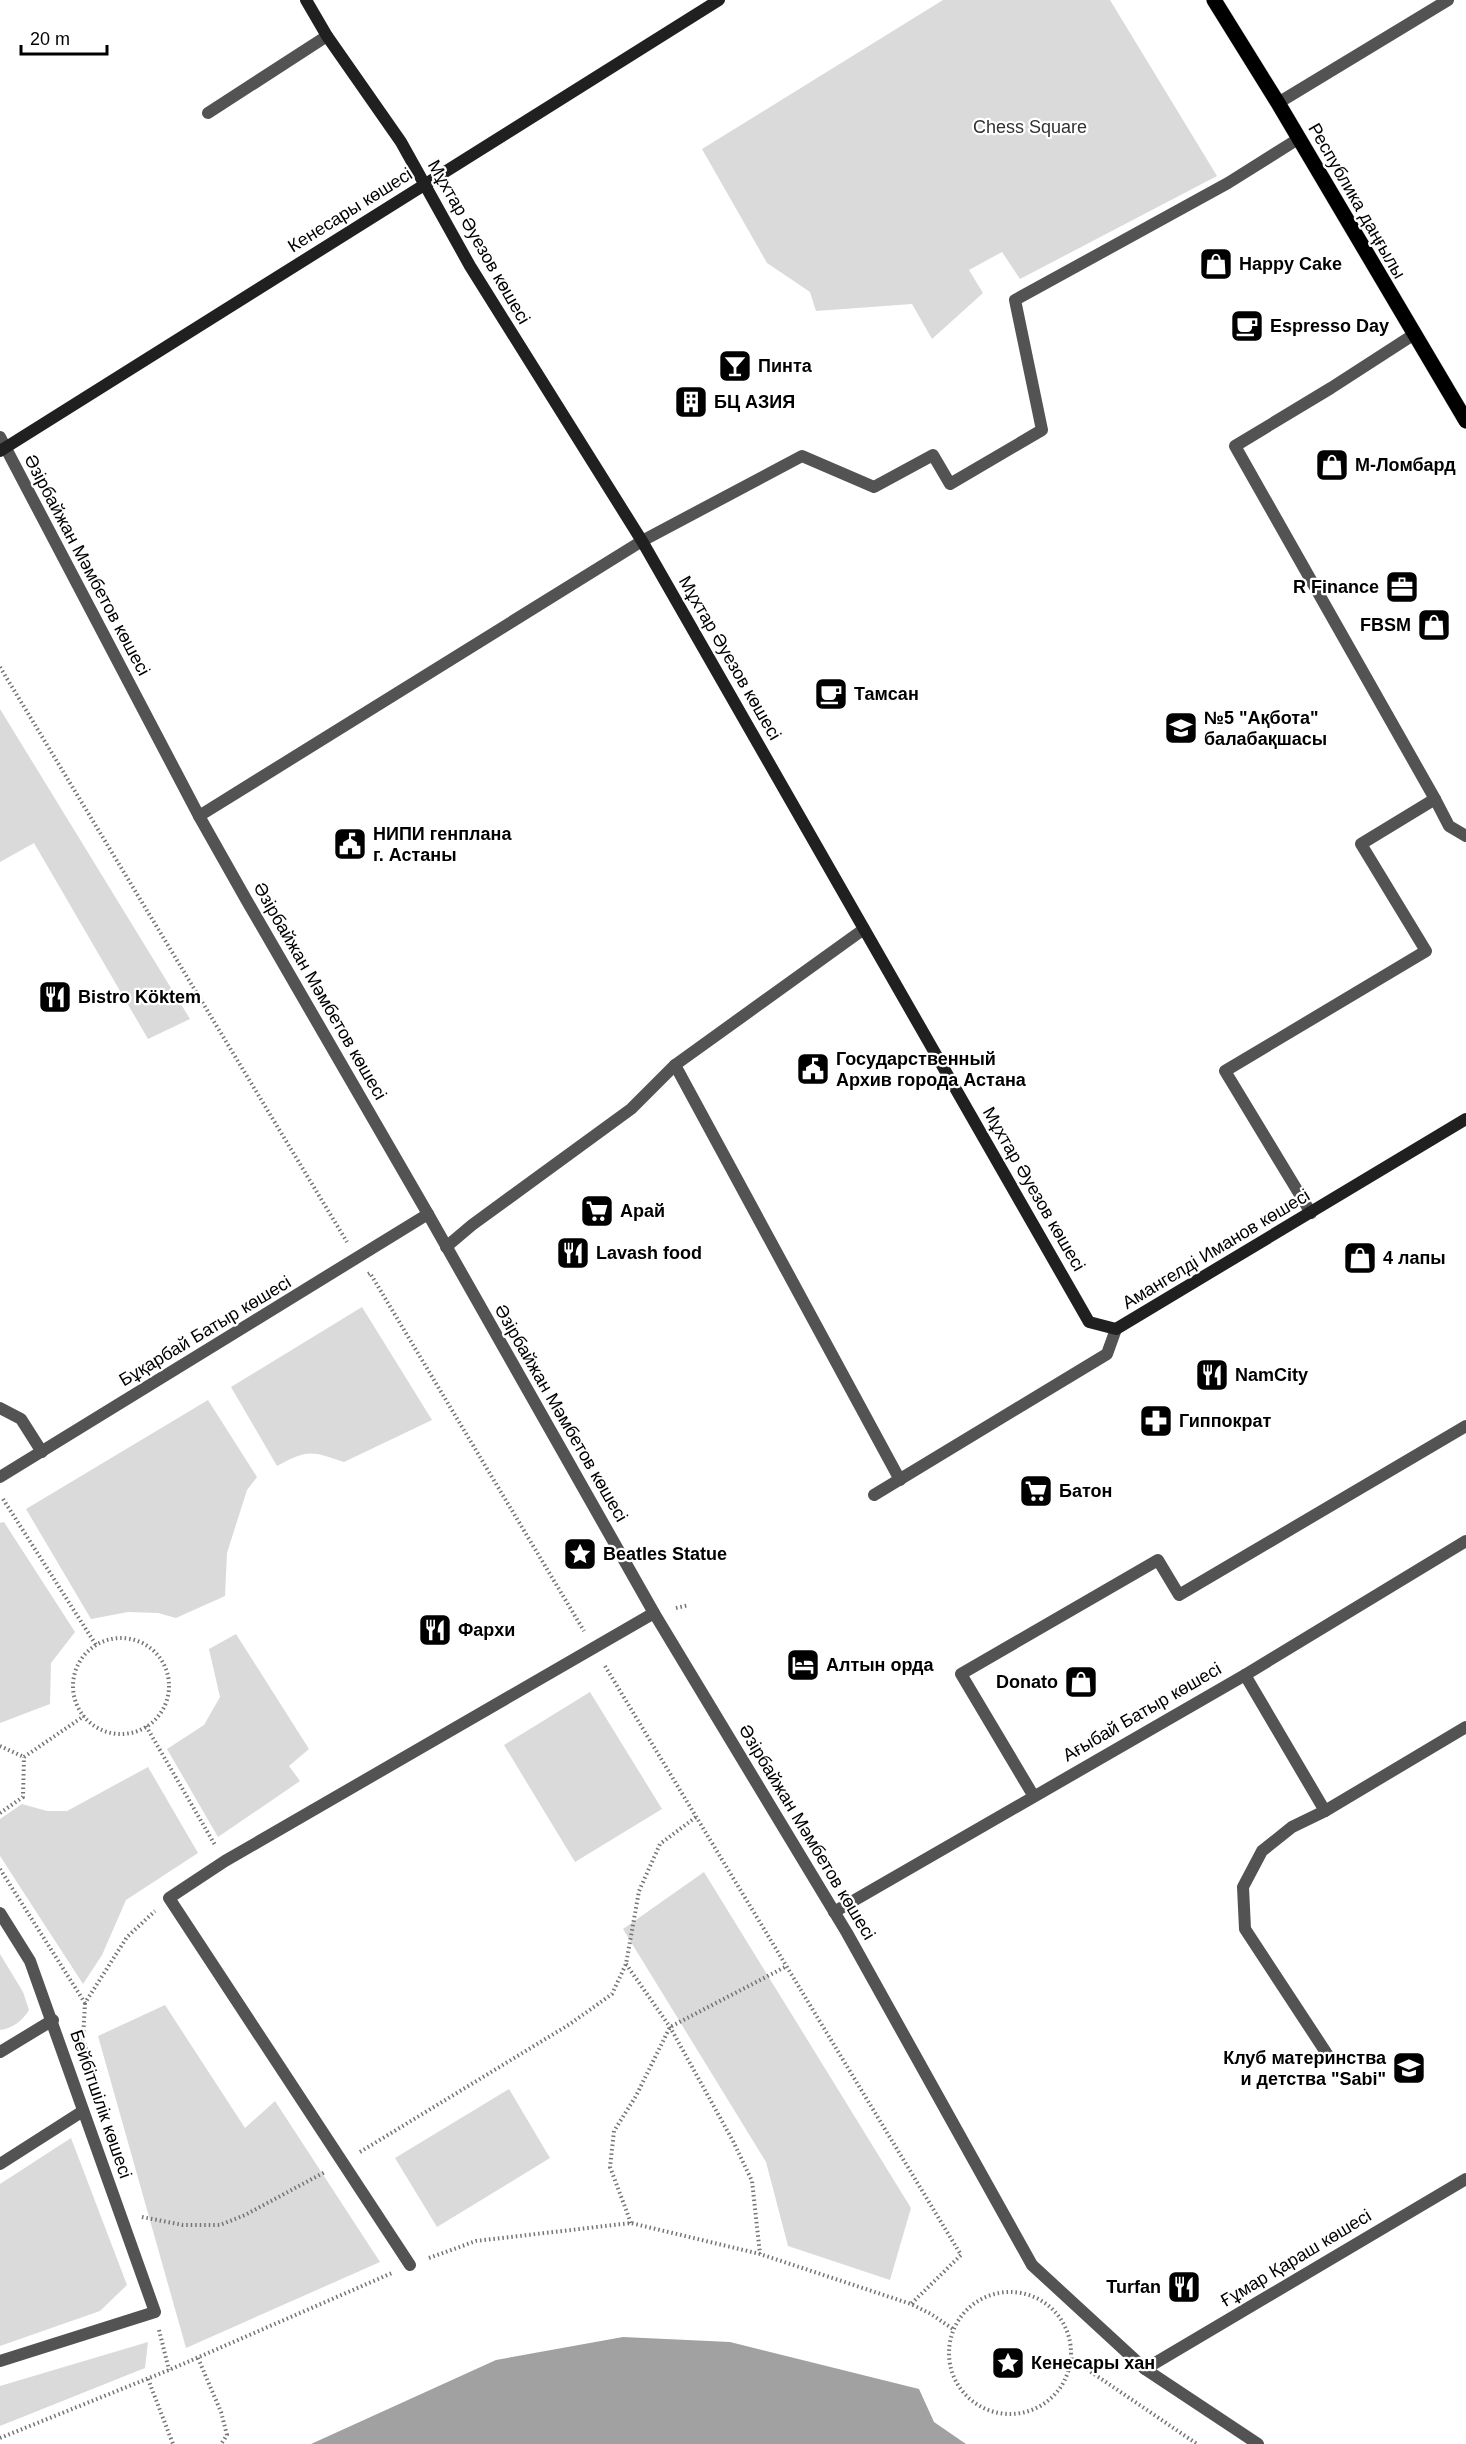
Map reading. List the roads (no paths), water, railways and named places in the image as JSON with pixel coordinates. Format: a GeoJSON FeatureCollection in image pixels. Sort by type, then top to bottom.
{"type":"FeatureCollection","features":[{"type":"Feature","properties":{"kind":"main road","name":"Республика даңғылы"},"geometry":{"type":"LineString","coordinates":[[1214,0],[1278,103],[1413,335],[1466,421]]}},
{"type":"Feature","properties":{"kind":"street","name":"Мұхтар Әуезов көшесі"},"geometry":{"type":"LineString","coordinates":[[306,0],[327,36],[401,142],[470,266],[642,541],[1089,1322],[1116,1329]]}},
{"type":"Feature","properties":{"kind":"street","name":"Кенесары көшесі"},"geometry":{"type":"LineString","coordinates":[[1,445],[424,185],[719,0]]}},
{"type":"Feature","properties":{"kind":"street"},"geometry":{"type":"LineString","coordinates":[[1278,103],[1448,0]]}},
{"type":"Feature","properties":{"kind":"street"},"geometry":{"type":"LineString","coordinates":[[208,113],[327,36]]}},
{"type":"Feature","properties":{"kind":"street"},"geometry":{"type":"LineString","coordinates":[[199,816],[642,541],[802,456],[874,487],[933,455],[950,484],[1042,430],[1014,300],[1228,183],[1299,139]]}},
{"type":"Feature","properties":{"kind":"street"},"geometry":{"type":"LineString","coordinates":[[1413,335],[1235,446],[1449,826],[1466,836]]}},
{"type":"Feature","properties":{"kind":"street","name":"Әзірбайжан Мәмбетов көшесі"},"geometry":{"type":"LineString","coordinates":[[1,445],[199,816],[654,1614],[834,1912],[1032,2265],[1145,2369],[1258,2444]]}},
{"type":"Feature","properties":{"kind":"street"},"geometry":{"type":"LineString","coordinates":[[1311,1212],[1225,1071],[1426,951],[1361,844],[1435,799]]}},
{"type":"Feature","properties":{"kind":"street"},"geometry":{"type":"LineString","coordinates":[[446,1247],[472,1225],[631,1109],[675,1065],[864,929]]}},
{"type":"Feature","properties":{"kind":"street"},"geometry":{"type":"LineString","coordinates":[[675,1065],[900,1480]]}},
{"type":"Feature","properties":{"kind":"street","name":"Амангелді Иманов көшесі"},"geometry":{"type":"LineString","coordinates":[[874,1495],[1107,1354],[1116,1329],[1466,1119]]}},
{"type":"Feature","properties":{"kind":"street","name":"Бұқарбай Батыр көшесі"},"geometry":{"type":"LineString","coordinates":[[0,1478],[428,1214]]}},
{"type":"Feature","properties":{"kind":"street"},"geometry":{"type":"LineString","coordinates":[[0,1408],[21,1419],[42,1452]]}},
{"type":"Feature","properties":{"kind":"street"},"geometry":{"type":"LineString","coordinates":[[1033,1795],[961,1674],[1158,1560],[1179,1595],[1466,1426]]}},
{"type":"Feature","properties":{"kind":"street","name":"Ағыбай Батыр көшесі"},"geometry":{"type":"LineString","coordinates":[[834,1912],[1033,1795],[1245,1675],[1466,1541]]}},
{"type":"Feature","properties":{"kind":"street"},"geometry":{"type":"LineString","coordinates":[[410,2265],[169,1898],[225,1861],[654,1614]]}},
{"type":"Feature","properties":{"kind":"street"},"geometry":{"type":"LineString","coordinates":[[1245,1675],[1325,1811]]}},
{"type":"Feature","properties":{"kind":"street"},"geometry":{"type":"LineString","coordinates":[[1329,2057],[1245,1929],[1243,1887],[1262,1851],[1293,1827],[1325,1811],[1466,1727]]}},
{"type":"Feature","properties":{"kind":"street","name":"Бейбітшілік көшесі"},"geometry":{"type":"LineString","coordinates":[[0,1913],[30,1960],[155,2312],[0,2361]]}},
{"type":"Feature","properties":{"kind":"street"},"geometry":{"type":"LineString","coordinates":[[0,2052],[53,2020]]}},
{"type":"Feature","properties":{"kind":"street"},"geometry":{"type":"LineString","coordinates":[[0,2164],[83,2111]]}},
{"type":"Feature","properties":{"kind":"street","name":"Ғұмар Қараш көшесі"},"geometry":{"type":"LineString","coordinates":[[1145,2369],[1466,2179]]}},
{"type":"Feature","properties":{"kind":"place","name":"Happy Cake"},"geometry":{"type":"Point","coordinates":[1216,264]}},
{"type":"Feature","properties":{"kind":"place","name":"Espresso Day"},"geometry":{"type":"Point","coordinates":[1247,326]}},
{"type":"Feature","properties":{"kind":"place","name":"Пинта"},"geometry":{"type":"Point","coordinates":[735,366]}},
{"type":"Feature","properties":{"kind":"place","name":"БЦ АЗИЯ"},"geometry":{"type":"Point","coordinates":[691,402]}},
{"type":"Feature","properties":{"kind":"place","name":"М-Ломбард"},"geometry":{"type":"Point","coordinates":[1332,465]}},
{"type":"Feature","properties":{"kind":"place","name":"R Finance"},"geometry":{"type":"Point","coordinates":[1402,587]}},
{"type":"Feature","properties":{"kind":"place","name":"FBSM"},"geometry":{"type":"Point","coordinates":[1434,625]}},
{"type":"Feature","properties":{"kind":"place","name":"Тамсан"},"geometry":{"type":"Point","coordinates":[831,694]}},
{"type":"Feature","properties":{"kind":"place","name":"№5 \"Ақбота\" балабақшасы"},"geometry":{"type":"Point","coordinates":[1181,728]}},
{"type":"Feature","properties":{"kind":"place","name":"НИПИ генплана г. Астаны"},"geometry":{"type":"Point","coordinates":[350,844]}},
{"type":"Feature","properties":{"kind":"place","name":"Bistro Köktem"},"geometry":{"type":"Point","coordinates":[55,997]}},
{"type":"Feature","properties":{"kind":"place","name":"Государственный Архив города Астана"},"geometry":{"type":"Point","coordinates":[813,1069]}},
{"type":"Feature","properties":{"kind":"place","name":"Арай"},"geometry":{"type":"Point","coordinates":[597,1211]}},
{"type":"Feature","properties":{"kind":"place","name":"Lavash food"},"geometry":{"type":"Point","coordinates":[573,1253]}},
{"type":"Feature","properties":{"kind":"place","name":"4 лапы"},"geometry":{"type":"Point","coordinates":[1360,1258]}},
{"type":"Feature","properties":{"kind":"place","name":"NamCity"},"geometry":{"type":"Point","coordinates":[1212,1375]}},
{"type":"Feature","properties":{"kind":"place","name":"Гиппократ"},"geometry":{"type":"Point","coordinates":[1156,1421]}},
{"type":"Feature","properties":{"kind":"place","name":"Батон"},"geometry":{"type":"Point","coordinates":[1036,1491]}},
{"type":"Feature","properties":{"kind":"place","name":"Beatles Statue"},"geometry":{"type":"Point","coordinates":[580,1554]}},
{"type":"Feature","properties":{"kind":"place","name":"Фархи"},"geometry":{"type":"Point","coordinates":[435,1630]}},
{"type":"Feature","properties":{"kind":"place","name":"Алтын орда"},"geometry":{"type":"Point","coordinates":[803,1665]}},
{"type":"Feature","properties":{"kind":"place","name":"Donato"},"geometry":{"type":"Point","coordinates":[1081,1682]}},
{"type":"Feature","properties":{"kind":"place","name":"Клуб материнства и детства \"Sabi\""},"geometry":{"type":"Point","coordinates":[1409,2068]}},
{"type":"Feature","properties":{"kind":"place","name":"Turfan"},"geometry":{"type":"Point","coordinates":[1184,2287]}},
{"type":"Feature","properties":{"kind":"place","name":"Кенесары хан"},"geometry":{"type":"Point","coordinates":[1008,2363]}},
{"type":"Feature","properties":{"kind":"park label","name":"Chess Square"},"geometry":{"type":"Point","coordinates":[1030,127]}}]}
